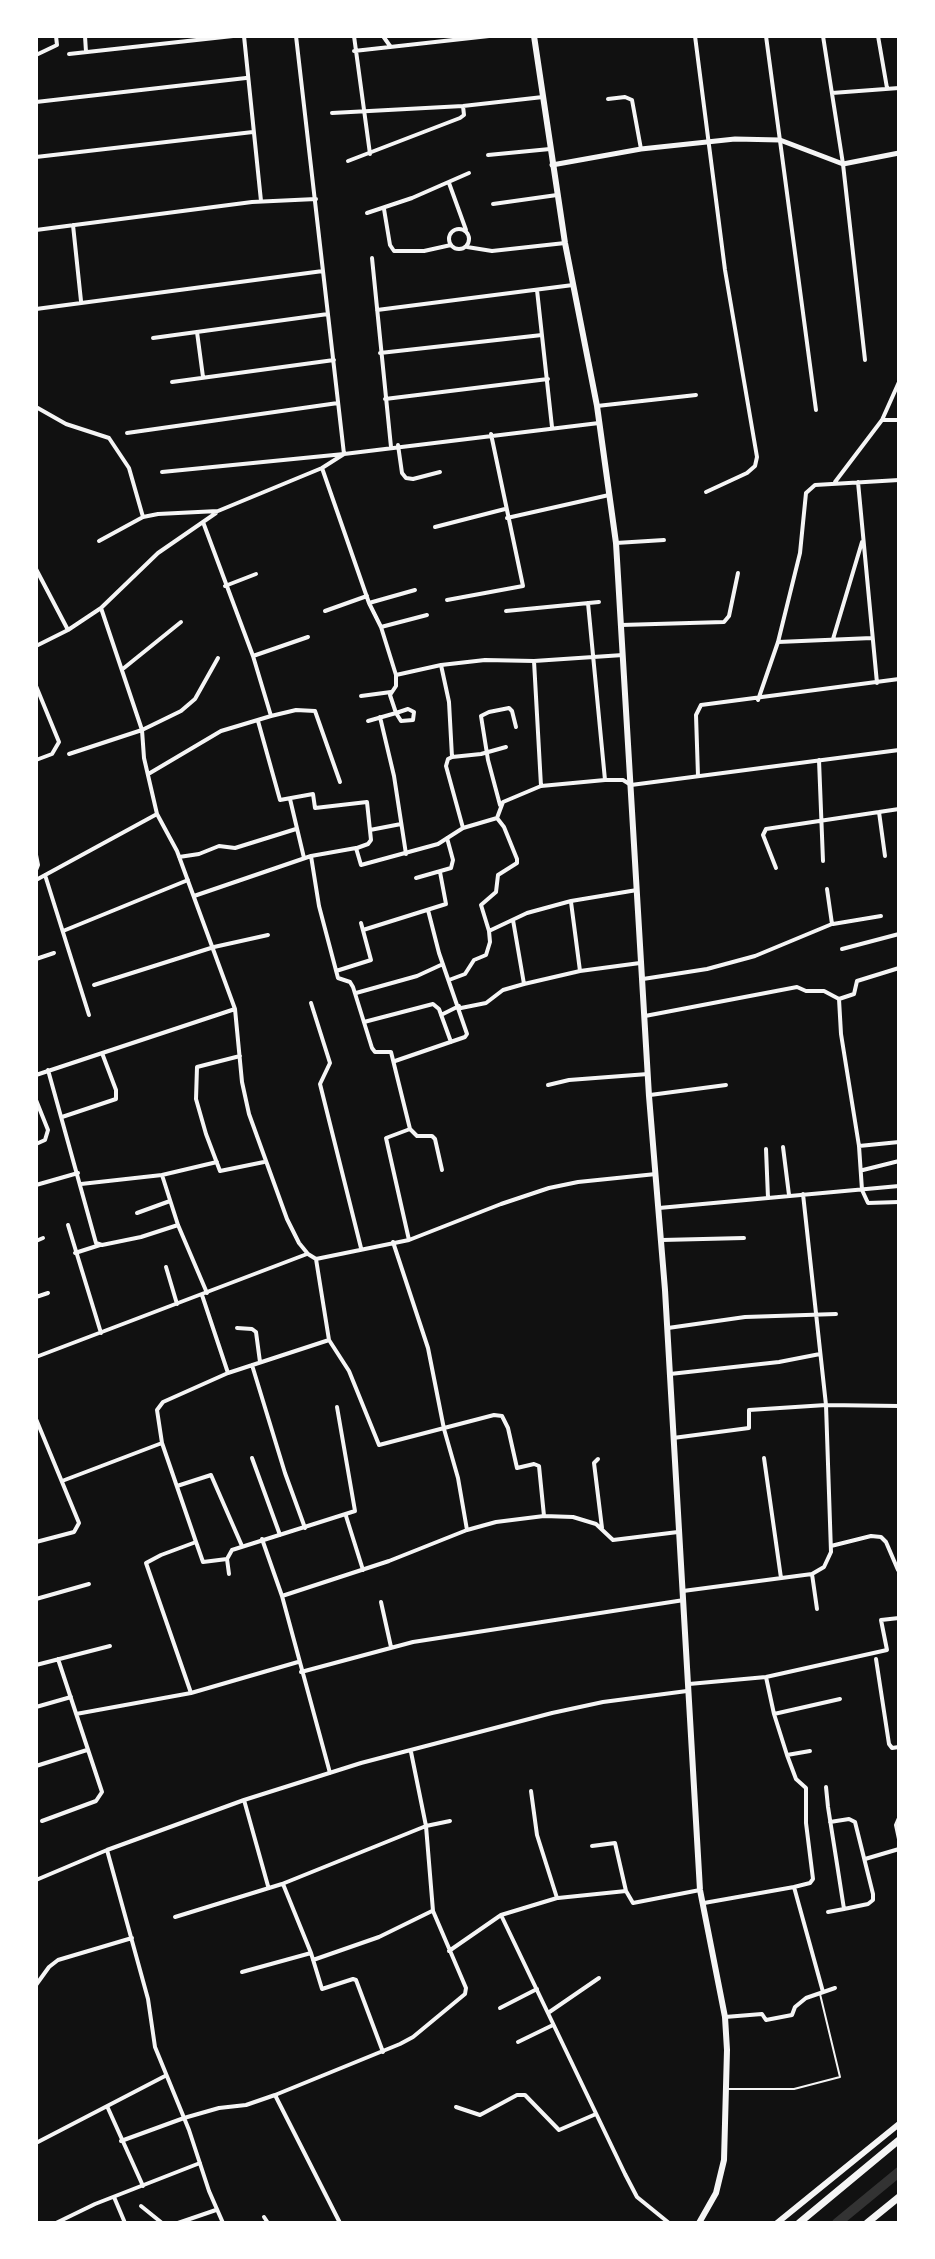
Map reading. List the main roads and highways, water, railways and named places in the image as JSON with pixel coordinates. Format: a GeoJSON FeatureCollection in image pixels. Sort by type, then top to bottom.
{"type":"FeatureCollection","features":[{"type":"Feature","properties":{"kind":"highway"},"geometry":{"type":"LineString","coordinates":[[799,2223],[899,2140]]}},
{"type":"Feature","properties":{"kind":"highway"},"geometry":{"type":"LineString","coordinates":[[867,2223],[899,2197]]}},
{"type":"Feature","properties":{"kind":"main road"},"geometry":{"type":"LineString","coordinates":[[534,36],[565,243],[597,406],[616,543],[649,1096],[668,1328],[700,1890],[725,2017],[728,2089],[721,2178],[699,2223]]}},
{"type":"Feature","properties":{"kind":"main road"},"geometry":{"type":"LineString","coordinates":[[777,2223],[899,2124]]}},
{"type":"Feature","properties":{"kind":"waterway"},"geometry":{"type":"LineString","coordinates":[[837,2223],[899,2172]]}}]}
